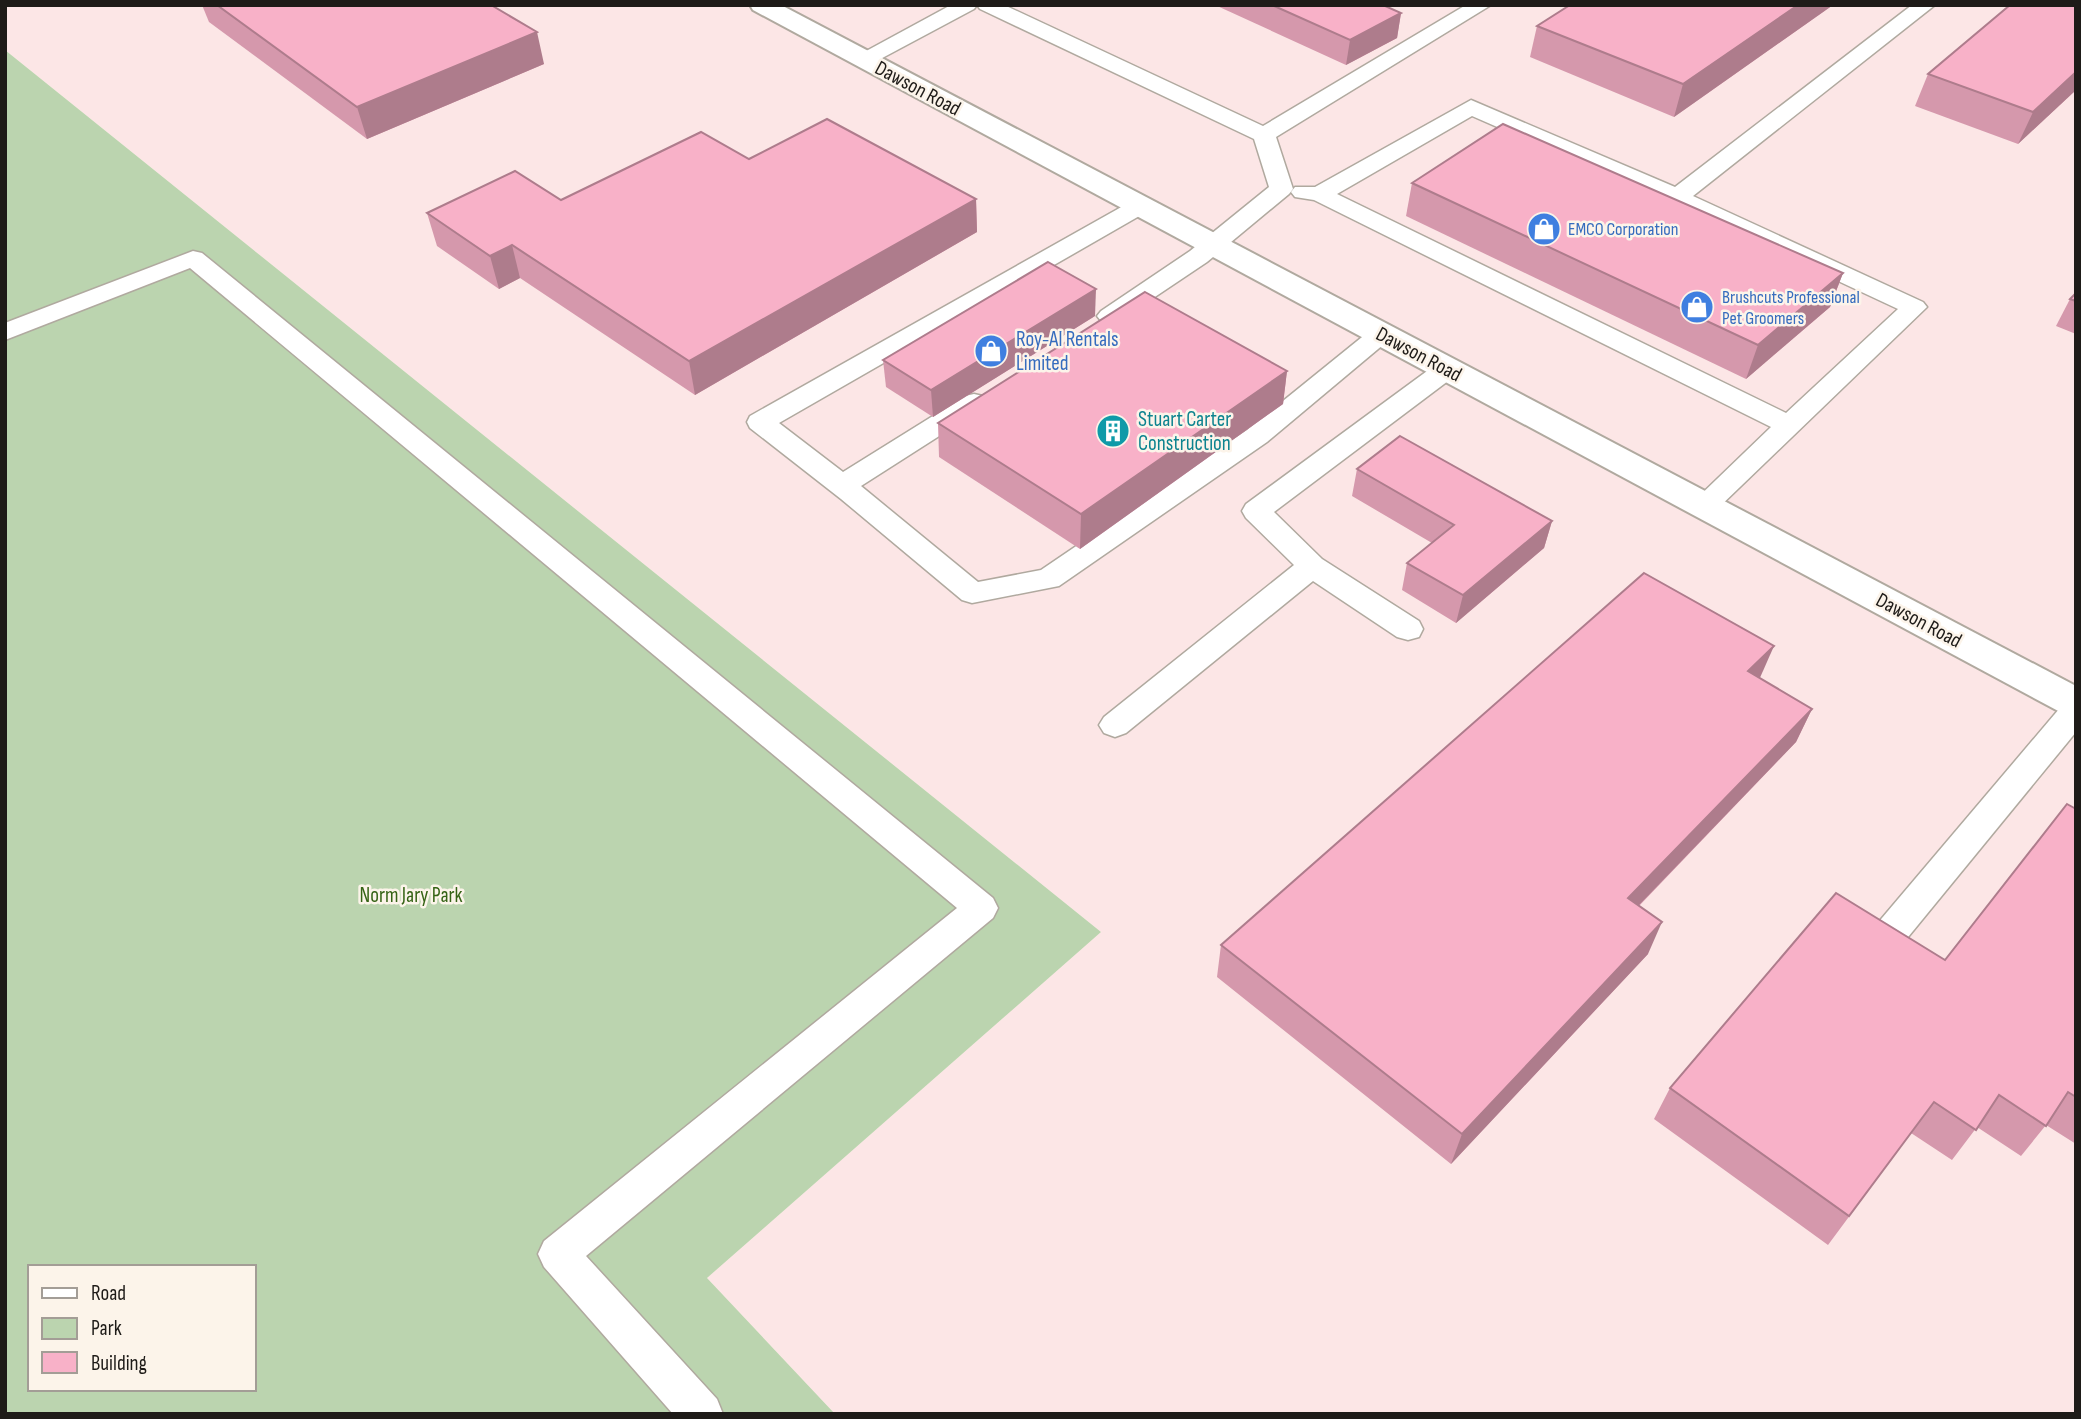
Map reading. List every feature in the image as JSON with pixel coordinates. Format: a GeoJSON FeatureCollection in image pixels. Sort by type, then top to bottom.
{"type":"FeatureCollection","features":[{"type":"Feature","properties":{"kind":"street","name":"Dawson Road"},"geometry":{"type":"LineString","coordinates":[[762,5],[2076,703]]}},
{"type":"Feature","properties":{"kind":"lane"},"geometry":{"type":"LineString","coordinates":[[864,60],[967,5]]}},
{"type":"Feature","properties":{"kind":"lane"},"geometry":{"type":"LineString","coordinates":[[986,5],[1264,135],[1281,189]]}},
{"type":"Feature","properties":{"kind":"lane"},"geometry":{"type":"LineString","coordinates":[[1264,135],[1481,5]]}},
{"type":"Feature","properties":{"kind":"lane"},"geometry":{"type":"LineString","coordinates":[[1676,197],[1925,5]]}},
{"type":"Feature","properties":{"kind":"lane"},"geometry":{"type":"LineString","coordinates":[[1319,194],[1471,107],[1676,197],[1914,307],[1704,505]]}},
{"type":"Feature","properties":{"kind":"lane"},"geometry":{"type":"LineString","coordinates":[[1094,326],[1175,275],[1281,189],[1319,194],[1789,425]]}},
{"type":"Feature","properties":{"kind":"lane"},"geometry":{"type":"LineString","coordinates":[[1140,206],[761,422],[972,593],[1049,579],[1257,436],[1381,334]]}},
{"type":"Feature","properties":{"kind":"lane"},"geometry":{"type":"LineString","coordinates":[[5,332],[193,258],[981,908],[558,1254],[702,1414]]}},
{"type":"Feature","properties":{"kind":"lane"},"geometry":{"type":"LineString","coordinates":[[1408,629],[1312,566],[1256,511],[1447,369]]}},
{"type":"Feature","properties":{"kind":"lane"},"geometry":{"type":"LineString","coordinates":[[842,485],[991,391]]}},
{"type":"Feature","properties":{"kind":"lane"},"geometry":{"type":"LineString","coordinates":[[1115,725],[1312,566]]}},
{"type":"Feature","properties":{"kind":"lane"},"geometry":{"type":"LineString","coordinates":[[1873,954],[2076,710]]}},
{"type":"Feature","properties":{"kind":"shaded area"},"geometry":{"type":"Polygon","coordinates":[[[5,5],[2076,5],[2076,1414],[835,1414],[707,1278],[1101,932],[5,50],[5,5]]]}},
{"type":"Feature","properties":{"kind":"green space","name":"Norm Jary Park"},"geometry":{"type":"Polygon","coordinates":[[[5,50],[1101,932],[707,1278],[835,1414],[5,1414],[5,50]]]}},
{"type":"Feature","properties":{"kind":"building"},"geometry":{"type":"Polygon","coordinates":[[[217,5],[491,5],[537,32],[357,107],[217,5]]]}},
{"type":"Feature","properties":{"kind":"building"},"geometry":{"type":"Polygon","coordinates":[[[1272,5],[1383,5],[1401,13],[1350,40],[1272,5]]]}},
{"type":"Feature","properties":{"kind":"building"},"geometry":{"type":"Polygon","coordinates":[[[1570,5],[1798,5],[1683,84],[1537,26],[1570,5]]]}},
{"type":"Feature","properties":{"kind":"building"},"geometry":{"type":"Polygon","coordinates":[[[2010,5],[2076,5],[2076,72],[2033,112],[1928,74],[2010,5]]]}},
{"type":"Feature","properties":{"kind":"building"},"geometry":{"type":"Polygon","coordinates":[[[827,119],[976,199],[689,361],[512,245],[490,256],[427,213],[515,171],[561,200],[701,132],[749,159],[827,119]]]}},
{"type":"Feature","properties":{"kind":"building"},"geometry":{"type":"Polygon","coordinates":[[[1503,124],[1843,273],[1758,345],[1412,183],[1503,124]]]}},
{"type":"Feature","properties":{"kind":"building"},"geometry":{"type":"Polygon","coordinates":[[[1048,262],[1096,289],[931,390],[883,360],[1048,262]]]}},
{"type":"Feature","properties":{"kind":"building","name":"Stuart Carter Construction"},"geometry":{"type":"Polygon","coordinates":[[[1145,292],[1287,371],[1081,514],[938,423],[1145,292]]]}},
{"type":"Feature","properties":{"kind":"building"},"geometry":{"type":"Polygon","coordinates":[[[1400,436],[1552,521],[1463,595],[1407,563],[1454,525],[1357,469],[1400,436]]]}},
{"type":"Feature","properties":{"kind":"building"},"geometry":{"type":"Polygon","coordinates":[[[1644,573],[1774,646],[1748,671],[1812,709],[1628,898],[1662,922],[1462,1134],[1221,945],[1644,573]]]}},
{"type":"Feature","properties":{"kind":"building"},"geometry":{"type":"Polygon","coordinates":[[[2067,804],[2076,809],[2076,1097],[2068,1092],[2046,1126],[1999,1095],[1976,1130],[1934,1102],[1849,1216],[1670,1088],[1836,893],[1945,960],[2067,804]]]}},
{"type":"Feature","properties":{"kind":"place","name":"EMCO Corporation"},"geometry":{"type":"Point","coordinates":[1544,229]}},
{"type":"Feature","properties":{"kind":"place","name":"Brushcuts Professional Pet Groomers"},"geometry":{"type":"Point","coordinates":[1697,307]}},
{"type":"Feature","properties":{"kind":"place","name":"Roy-Al Rentals Limited"},"geometry":{"type":"Point","coordinates":[991,351]}},
{"type":"Feature","properties":{"kind":"place","name":"Stuart Carter Construction"},"geometry":{"type":"Point","coordinates":[1113,431]}}]}
